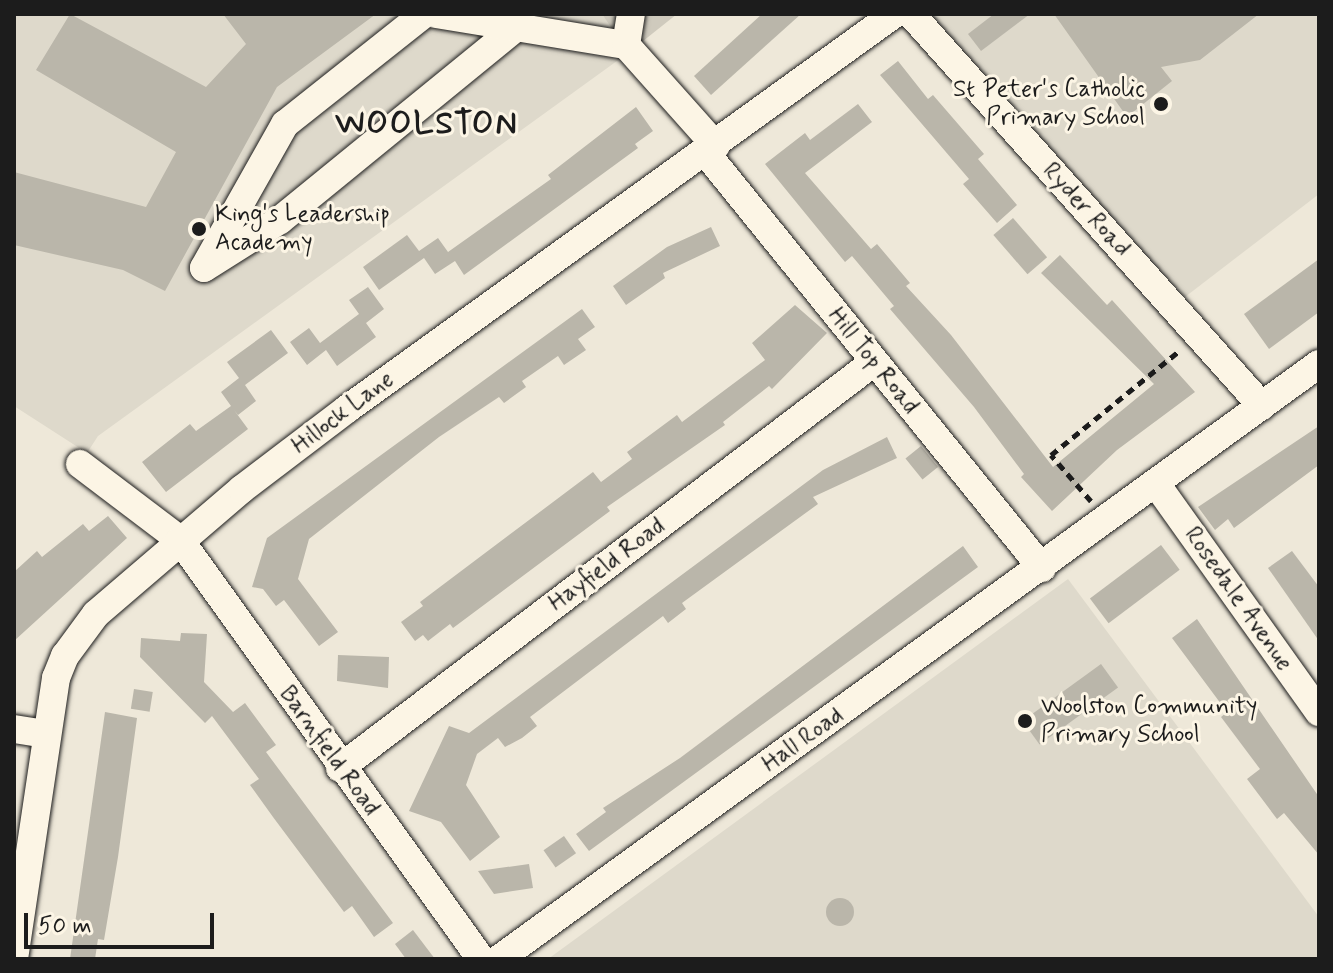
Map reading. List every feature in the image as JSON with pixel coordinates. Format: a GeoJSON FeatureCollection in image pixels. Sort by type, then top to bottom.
{"type":"FeatureCollection","features":[{"type":"Feature","properties":{"kind":"street"},"geometry":{"type":"LineString","coordinates":[[424,14],[285,124],[204,268],[280,220],[517,27]]}},
{"type":"Feature","properties":{"kind":"street"},"geometry":{"type":"LineString","coordinates":[[436,14],[626,45],[631,14]]}},
{"type":"Feature","properties":{"kind":"street","name":"Hillock Lane"},"geometry":{"type":"LineString","coordinates":[[14,959],[56,678],[78,635],[180,540],[347,409],[894,14]]}},
{"type":"Feature","properties":{"kind":"street","name":"Ryder Road"},"geometry":{"type":"LineString","coordinates":[[911,14],[1262,406]]}},
{"type":"Feature","properties":{"kind":"street","name":"Hill Top Road"},"geometry":{"type":"LineString","coordinates":[[626,45],[711,149],[874,362],[1042,568]]}},
{"type":"Feature","properties":{"kind":"street","name":"Hayfield Road"},"geometry":{"type":"LineString","coordinates":[[340,768],[874,362]]}},
{"type":"Feature","properties":{"kind":"street","name":"Hall Road"},"geometry":{"type":"LineString","coordinates":[[499,959],[1157,485],[1319,364]]}},
{"type":"Feature","properties":{"kind":"street","name":"Barnfield Road"},"geometry":{"type":"LineString","coordinates":[[80,464],[180,540],[340,768],[481,959]]}},
{"type":"Feature","properties":{"kind":"street","name":"Rosedale Avenue"},"geometry":{"type":"LineString","coordinates":[[1157,485],[1319,712]]}},
{"type":"Feature","properties":{"kind":"street"},"geometry":{"type":"LineString","coordinates":[[14,729],[46,734]]}},
{"type":"Feature","properties":{"kind":"path"},"geometry":{"type":"LineString","coordinates":[[1107,520],[1051,455],[1198,336]]}},
{"type":"Feature","properties":{"kind":"shaded area","name":"King's Leadership Academy"},"geometry":{"type":"Polygon","coordinates":[[[14,14],[602,14],[628,53],[98,436],[87,453],[14,406],[14,14]]]}},
{"type":"Feature","properties":{"kind":"shaded area"},"geometry":{"type":"Polygon","coordinates":[[[602,14],[677,14],[628,53],[602,14]]]}},
{"type":"Feature","properties":{"kind":"shaded area","name":"St Peter's Catholic Primary School"},"geometry":{"type":"Polygon","coordinates":[[[918,14],[1319,14],[1319,194],[1185,297],[918,14]]]}},
{"type":"Feature","properties":{"kind":"shaded area","name":"Woolston Community Primary School"},"geometry":{"type":"Polygon","coordinates":[[[1068,579],[1319,917],[1319,959],[548,959],[1068,579]]]}},
{"type":"Feature","properties":{"kind":"building"},"geometry":{"type":"Polygon","coordinates":[[[70,14],[206,87],[246,44],[223,14],[376,14],[277,87],[165,291],[123,270],[14,245],[14,172],[146,207],[176,152],[36,70],[70,14]]]}},
{"type":"Feature","properties":{"kind":"building"},"geometry":{"type":"Polygon","coordinates":[[[762,14],[801,14],[711,95],[694,76],[762,14]]]}},
{"type":"Feature","properties":{"kind":"building"},"geometry":{"type":"Polygon","coordinates":[[[994,14],[1030,14],[981,51],[968,34],[994,14]]]}},
{"type":"Feature","properties":{"kind":"building"},"geometry":{"type":"Polygon","coordinates":[[[1054,14],[1259,14],[1200,60],[1161,67],[1172,81],[1127,117],[1054,14]]]}},
{"type":"Feature","properties":{"kind":"building"},"geometry":{"type":"Polygon","coordinates":[[[898,61],[928,99],[933,95],[984,154],[978,159],[1017,205],[997,223],[963,184],[969,179],[880,75],[898,61]]]}},
{"type":"Feature","properties":{"kind":"building"},"geometry":{"type":"Polygon","coordinates":[[[858,104],[872,122],[805,173],[871,249],[877,244],[910,283],[906,286],[951,335],[1053,467],[1154,384],[1041,273],[1060,255],[1107,305],[1112,300],[1195,392],[1117,450],[1052,511],[1021,477],[1024,474],[974,407],[890,309],[894,306],[852,256],[845,262],[765,164],[805,133],[810,140],[858,104]]]}},
{"type":"Feature","properties":{"kind":"building"},"geometry":{"type":"Polygon","coordinates":[[[636,107],[653,131],[635,144],[638,148],[464,275],[455,261],[435,274],[424,258],[379,290],[363,267],[407,235],[419,251],[438,238],[448,252],[551,179],[548,175],[636,107]]]}},
{"type":"Feature","properties":{"kind":"building"},"geometry":{"type":"Polygon","coordinates":[[[1013,218],[1047,257],[1027,274],[993,235],[1013,218]]]}},
{"type":"Feature","properties":{"kind":"building"},"geometry":{"type":"Polygon","coordinates":[[[711,227],[720,246],[663,273],[665,278],[626,305],[613,286],[667,247],[711,227]]]}},
{"type":"Feature","properties":{"kind":"building"},"geometry":{"type":"Polygon","coordinates":[[[1319,259],[1319,312],[1269,349],[1244,314],[1319,259]]]}},
{"type":"Feature","properties":{"kind":"building"},"geometry":{"type":"Polygon","coordinates":[[[368,287],[384,309],[366,323],[376,337],[337,366],[326,350],[307,365],[290,342],[309,328],[320,343],[359,314],[349,300],[368,287]]]}},
{"type":"Feature","properties":{"kind":"building"},"geometry":{"type":"Polygon","coordinates":[[[795,305],[827,333],[772,389],[769,386],[723,422],[725,425],[607,507],[610,511],[453,628],[450,624],[428,641],[423,635],[415,641],[401,622],[423,606],[420,602],[593,472],[601,482],[632,459],[627,452],[677,415],[682,422],[765,360],[752,343],[795,305]]]}},
{"type":"Feature","properties":{"kind":"building"},"geometry":{"type":"Polygon","coordinates":[[[582,309],[595,327],[578,339],[586,350],[564,365],[558,356],[522,381],[526,387],[504,403],[499,397],[439,437],[309,539],[298,579],[338,632],[319,646],[284,600],[276,606],[263,589],[252,587],[267,538],[582,309]]]}},
{"type":"Feature","properties":{"kind":"building"},"geometry":{"type":"Polygon","coordinates":[[[271,330],[288,353],[245,385],[256,401],[238,415],[234,410],[248,429],[166,492],[142,462],[190,424],[196,431],[231,406],[221,392],[239,378],[227,362],[271,330]]]}},
{"type":"Feature","properties":{"kind":"building"},"geometry":{"type":"Polygon","coordinates":[[[1319,426],[1319,465],[1234,528],[1228,519],[1215,530],[1198,507],[1319,426]]]}},
{"type":"Feature","properties":{"kind":"building"},"geometry":{"type":"Polygon","coordinates":[[[887,437],[897,458],[813,497],[818,504],[682,603],[686,609],[668,623],[663,616],[530,717],[537,726],[522,738],[505,747],[498,738],[477,754],[466,785],[500,837],[470,861],[441,822],[409,811],[449,726],[469,733],[823,470],[887,437]]]}},
{"type":"Feature","properties":{"kind":"building"},"geometry":{"type":"Polygon","coordinates":[[[921,446],[938,467],[922,480],[905,459],[921,446]]]}},
{"type":"Feature","properties":{"kind":"building"},"geometry":{"type":"Polygon","coordinates":[[[108,516],[127,538],[14,641],[14,572],[37,551],[42,557],[83,524],[89,531],[108,516]]]}},
{"type":"Feature","properties":{"kind":"building"},"geometry":{"type":"Polygon","coordinates":[[[1161,545],[1180,570],[1109,623],[1090,599],[1161,545]]]}},
{"type":"Feature","properties":{"kind":"building"},"geometry":{"type":"Polygon","coordinates":[[[963,546],[978,567],[589,851],[576,834],[606,812],[603,808],[680,758],[963,546]]]}},
{"type":"Feature","properties":{"kind":"building"},"geometry":{"type":"Polygon","coordinates":[[[1292,551],[1319,587],[1319,641],[1268,568],[1292,551]]]}},
{"type":"Feature","properties":{"kind":"building"},"geometry":{"type":"Polygon","coordinates":[[[1197,619],[1319,797],[1319,855],[1284,813],[1277,819],[1247,779],[1260,769],[1221,717],[1227,712],[1172,638],[1197,619]]]}},
{"type":"Feature","properties":{"kind":"building"},"geometry":{"type":"Polygon","coordinates":[[[181,633],[207,634],[204,682],[233,712],[245,703],[276,745],[266,752],[393,923],[374,937],[352,906],[344,912],[273,817],[250,785],[259,779],[212,716],[205,723],[140,657],[141,638],[180,641],[181,633]]]}},
{"type":"Feature","properties":{"kind":"building"},"geometry":{"type":"Polygon","coordinates":[[[338,655],[389,657],[388,688],[337,681],[338,655]]]}},
{"type":"Feature","properties":{"kind":"building"},"geometry":{"type":"Polygon","coordinates":[[[1101,664],[1118,687],[1040,744],[1023,721],[1101,664]]]}},
{"type":"Feature","properties":{"kind":"building"},"geometry":{"type":"Polygon","coordinates":[[[134,689],[153,692],[150,712],[131,709],[134,689]]]}},
{"type":"Feature","properties":{"kind":"building"},"geometry":{"type":"Polygon","coordinates":[[[105,712],[137,718],[118,857],[104,940],[98,939],[95,959],[70,959],[105,712]]]}},
{"type":"Feature","properties":{"kind":"building"},"geometry":{"type":"Polygon","coordinates":[[[564,836],[576,853],[556,868],[544,850],[564,836]]]}},
{"type":"Feature","properties":{"kind":"building"},"geometry":{"type":"Polygon","coordinates":[[[529,864],[533,888],[494,894],[478,871],[529,864]]]}},
{"type":"Feature","properties":{"kind":"building"},"geometry":{"type":"Polygon","coordinates":[[[840,898],[850,902],[854,912],[850,922],[840,926],[830,922],[826,912],[830,902],[840,898]]]}},
{"type":"Feature","properties":{"kind":"building"},"geometry":{"type":"Polygon","coordinates":[[[413,930],[435,959],[406,959],[395,944],[413,930]]]}},
{"type":"Feature","properties":{"kind":"place","name":"St Peter's Catholic Primary School"},"geometry":{"type":"Point","coordinates":[1161,104]}},
{"type":"Feature","properties":{"kind":"place","name":"King's Leadership Academy"},"geometry":{"type":"Point","coordinates":[199,229]}},
{"type":"Feature","properties":{"kind":"place","name":"Woolston Community Primary School"},"geometry":{"type":"Point","coordinates":[1025,721]}},
{"type":"Feature","properties":{"kind":"district","name":"WOOLSTON"},"geometry":{"type":"Point","coordinates":[427,124]}}]}
